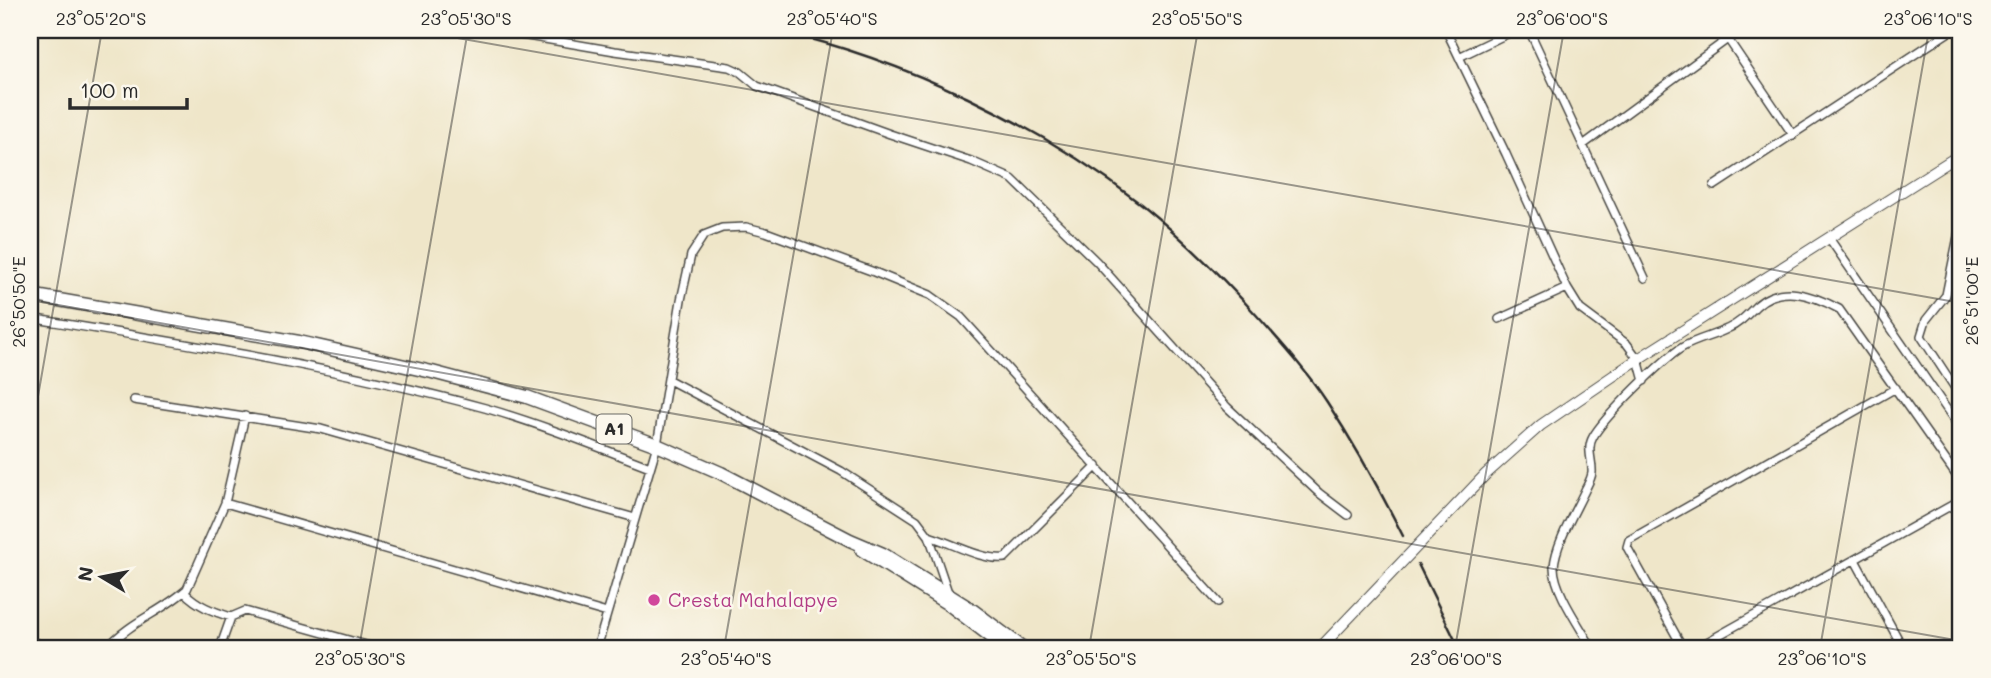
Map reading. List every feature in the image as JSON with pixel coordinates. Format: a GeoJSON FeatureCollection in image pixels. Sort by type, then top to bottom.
{"type":"FeatureCollection","features":[{"type":"Feature","properties":{"kind":"highway","name":"A1"},"geometry":{"type":"LineString","coordinates":[[30,295],[286,340],[386,361],[527,397],[657,445],[721,473],[850,540],[877,561],[950,600],[1023,648]]}},
{"type":"Feature","properties":{"kind":"highway","name":"A1"},"geometry":{"type":"LineString","coordinates":[[950,600],[1006,648]]}},
{"type":"Feature","properties":{"kind":"main road"},"geometry":{"type":"LineString","coordinates":[[1320,648],[1486,474],[1541,425],[1638,359],[1961,154]]}},
{"type":"Feature","properties":{"kind":"street"},"geometry":{"type":"LineString","coordinates":[[492,30],[729,67],[757,86],[971,161],[1012,179],[1097,262],[1227,407],[1319,493],[1348,515]]}},
{"type":"Feature","properties":{"kind":"street"},"geometry":{"type":"LineString","coordinates":[[1446,30],[1567,288],[1580,309],[1627,344],[1638,359],[1644,381]]}},
{"type":"Feature","properties":{"kind":"street"},"geometry":{"type":"LineString","coordinates":[[1459,57],[1514,30]]}},
{"type":"Feature","properties":{"kind":"street"},"geometry":{"type":"LineString","coordinates":[[1529,30],[1645,278]]}},
{"type":"Feature","properties":{"kind":"street"},"geometry":{"type":"LineString","coordinates":[[1583,145],[1740,30]]}},
{"type":"Feature","properties":{"kind":"street"},"geometry":{"type":"LineString","coordinates":[[1714,186],[1952,30]]}},
{"type":"Feature","properties":{"kind":"street"},"geometry":{"type":"LineString","coordinates":[[1728,39],[1793,135]]}},
{"type":"Feature","properties":{"kind":"street"},"geometry":{"type":"LineString","coordinates":[[1961,222],[1946,295],[1926,320],[1921,335],[1961,397]]}},
{"type":"Feature","properties":{"kind":"street"},"geometry":{"type":"LineString","coordinates":[[597,648],[657,445],[691,255],[704,235],[722,228],[746,227],[790,240],[930,295],[961,317],[1219,602]]}},
{"type":"Feature","properties":{"kind":"street"},"geometry":{"type":"LineString","coordinates":[[1829,238],[1961,430]]}},
{"type":"Feature","properties":{"kind":"street"},"geometry":{"type":"LineString","coordinates":[[1499,318],[1567,288]]}},
{"type":"Feature","properties":{"kind":"street"},"geometry":{"type":"LineString","coordinates":[[1592,648],[1556,583],[1555,558],[1592,476],[1591,440],[1599,428],[1662,363],[1684,346],[1727,330],[1742,321],[1758,304],[1780,292],[1820,299],[1839,309],[1961,482]]}},
{"type":"Feature","properties":{"kind":"street"},"geometry":{"type":"LineString","coordinates":[[30,318],[260,357],[396,386],[485,408],[549,428],[650,467]]}},
{"type":"Feature","properties":{"kind":"street"},"geometry":{"type":"LineString","coordinates":[[669,380],[841,471],[917,520],[929,536],[950,600]]}},
{"type":"Feature","properties":{"kind":"street"},"geometry":{"type":"LineString","coordinates":[[1683,648],[1627,547],[1629,540],[1896,388]]}},
{"type":"Feature","properties":{"kind":"street"},"geometry":{"type":"LineString","coordinates":[[134,400],[321,429],[635,517]]}},
{"type":"Feature","properties":{"kind":"street"},"geometry":{"type":"LineString","coordinates":[[108,648],[117,636],[131,625],[177,599],[197,570],[225,503],[245,416]]}},
{"type":"Feature","properties":{"kind":"street"},"geometry":{"type":"LineString","coordinates":[[929,536],[953,543],[980,556],[1005,558],[1097,466]]}},
{"type":"Feature","properties":{"kind":"street"},"geometry":{"type":"LineString","coordinates":[[1696,648],[1961,500]]}},
{"type":"Feature","properties":{"kind":"street"},"geometry":{"type":"LineString","coordinates":[[225,503],[607,613]]}},
{"type":"Feature","properties":{"kind":"street"},"geometry":{"type":"LineString","coordinates":[[1855,560],[1903,648]]}},
{"type":"Feature","properties":{"kind":"street"},"geometry":{"type":"LineString","coordinates":[[184,592],[194,602],[231,617],[245,611],[255,613],[377,648]]}},
{"type":"Feature","properties":{"kind":"street"},"geometry":{"type":"LineString","coordinates":[[220,648],[231,617]]}},
{"type":"Feature","properties":{"kind":"railway"},"geometry":{"type":"LineString","coordinates":[[776,30],[873,58],[968,98],[1059,147],[1142,205],[1218,274],[1304,370],[1347,435],[1403,536]]}},
{"type":"Feature","properties":{"kind":"railway"},"geometry":{"type":"LineString","coordinates":[[1418,564],[1459,648]]}},
{"type":"Feature","properties":{"kind":"place","name":"Cresta Mahalapye"},"geometry":{"type":"Point","coordinates":[654,600]}}]}
